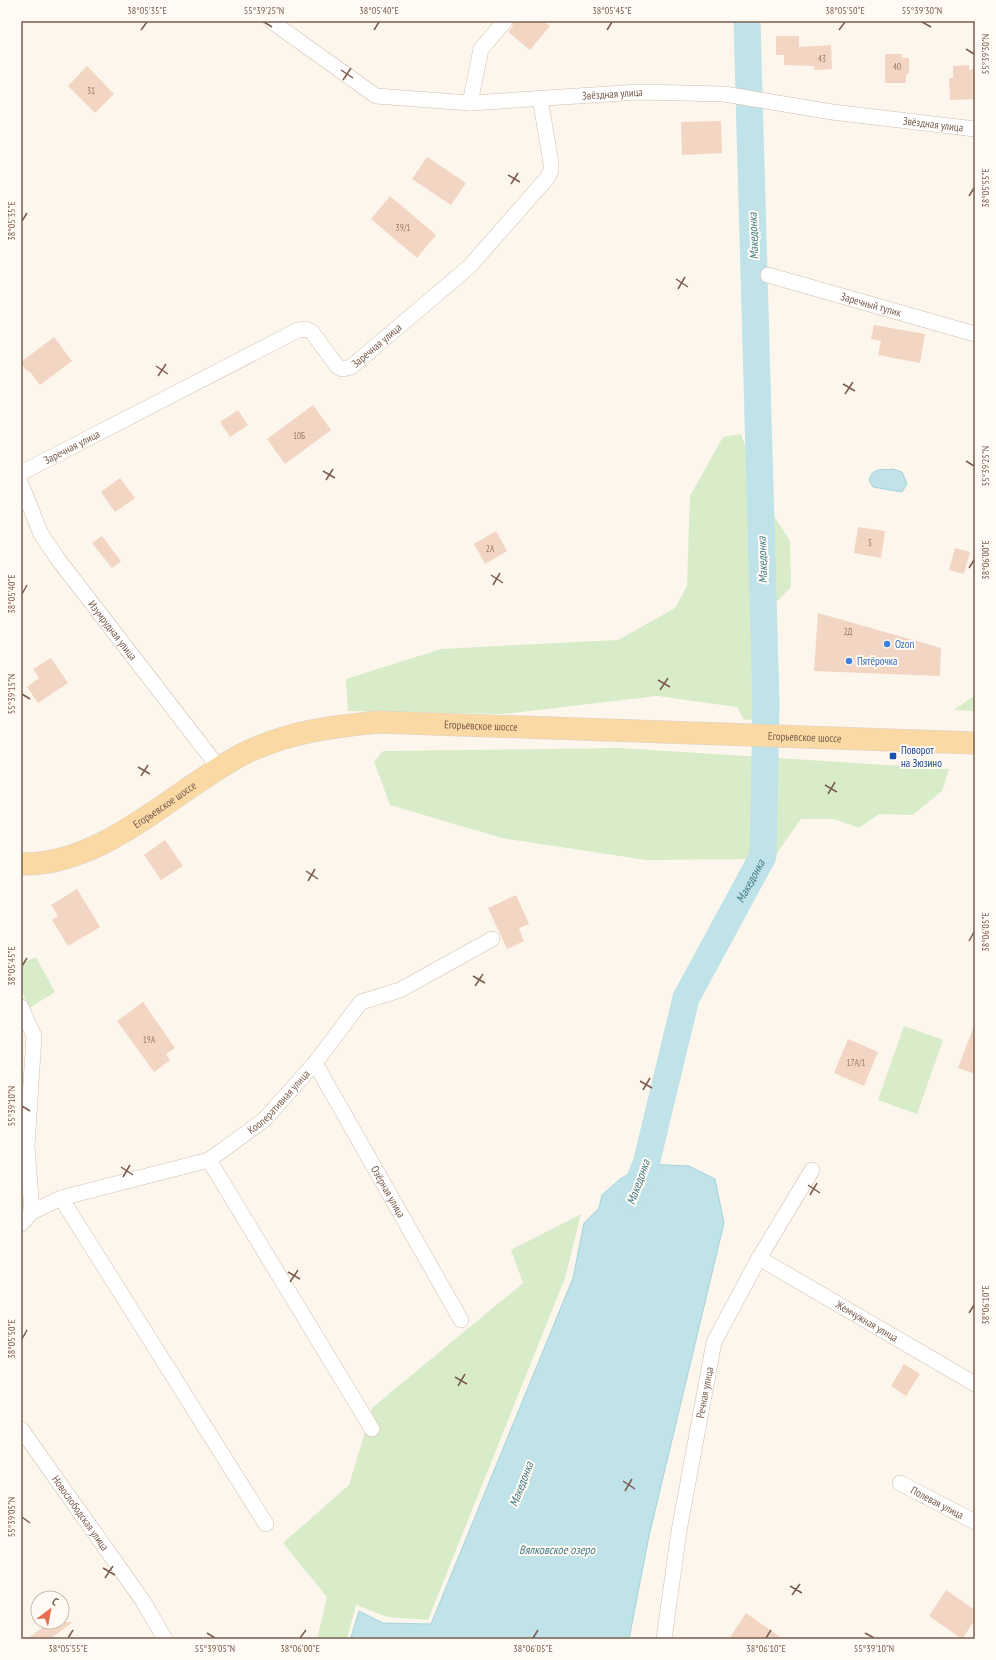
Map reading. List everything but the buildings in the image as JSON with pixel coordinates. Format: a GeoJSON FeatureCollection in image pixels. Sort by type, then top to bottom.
{"type":"FeatureCollection","features":[{"type":"Feature","properties":{"kind":"main road","name":"Егорьевское шоссе"},"geometry":{"type":"LineString","coordinates":[[21,864],[50,862],[72,856],[92,848],[133,826],[219,768],[258,747],[297,733],[321,728],[378,722],[975,743]]}},
{"type":"Feature","properties":{"kind":"street","name":"Звёздная улица"},"geometry":{"type":"LineString","coordinates":[[271,21],[376,96],[470,103],[639,92],[724,94],[832,112],[975,129]]}},
{"type":"Feature","properties":{"kind":"street"},"geometry":{"type":"LineString","coordinates":[[470,103],[481,49],[505,21]]}},
{"type":"Feature","properties":{"kind":"street","name":"Заречная улица"},"geometry":{"type":"LineString","coordinates":[[21,473],[298,330],[306,329],[312,332],[337,366],[343,369],[351,367],[469,267],[548,177],[551,170],[551,163],[540,98]]}},
{"type":"Feature","properties":{"kind":"street","name":"Заречный тупик"},"geometry":{"type":"LineString","coordinates":[[768,275],[975,334]]}},
{"type":"Feature","properties":{"kind":"street","name":"Изумрудная улица"},"geometry":{"type":"LineString","coordinates":[[21,484],[41,534],[57,558],[219,768]]}},
{"type":"Feature","properties":{"kind":"street","name":"Кооперативная улица"},"geometry":{"type":"LineString","coordinates":[[21,1224],[32,1212],[61,1198],[209,1160],[264,1120],[314,1063],[361,1002],[400,990],[492,939]]}},
{"type":"Feature","properties":{"kind":"street"},"geometry":{"type":"LineString","coordinates":[[21,1007],[34,1036],[27,1146],[32,1212]]}},
{"type":"Feature","properties":{"kind":"street","name":"Озёрная улица"},"geometry":{"type":"LineString","coordinates":[[314,1063],[462,1320]]}},
{"type":"Feature","properties":{"kind":"street"},"geometry":{"type":"LineString","coordinates":[[209,1160],[372,1429]]}},
{"type":"Feature","properties":{"kind":"street","name":"Речная улица"},"geometry":{"type":"LineString","coordinates":[[664,1639],[679,1531],[714,1342],[759,1258],[812,1170]]}},
{"type":"Feature","properties":{"kind":"street"},"geometry":{"type":"LineString","coordinates":[[61,1198],[266,1524]]}},
{"type":"Feature","properties":{"kind":"street","name":"Жемчужная улица"},"geometry":{"type":"LineString","coordinates":[[759,1258],[975,1384]]}},
{"type":"Feature","properties":{"kind":"street","name":"Новослободская улица"},"geometry":{"type":"LineString","coordinates":[[21,1428],[143,1601],[165,1639]]}},
{"type":"Feature","properties":{"kind":"street","name":"Полевая улица"},"geometry":{"type":"LineString","coordinates":[[900,1483],[975,1522]]}},
{"type":"Feature","properties":{"kind":"green space"},"geometry":{"type":"Polygon","coordinates":[[[741,434],[764,500],[790,541],[791,587],[752,627],[756,719],[744,720],[737,707],[657,696],[503,714],[348,711],[346,679],[441,649],[618,640],[675,608],[687,586],[690,496],[723,437],[741,434]]]}},
{"type":"Feature","properties":{"kind":"green space"},"geometry":{"type":"Polygon","coordinates":[[[975,695],[975,711],[954,710],[975,695]]]}},
{"type":"Feature","properties":{"kind":"green space"},"geometry":{"type":"Polygon","coordinates":[[[621,748],[949,769],[942,791],[913,815],[879,814],[859,828],[834,819],[801,819],[773,859],[646,860],[502,838],[390,805],[374,762],[383,751],[621,748]]]}},
{"type":"Feature","properties":{"kind":"green space"},"geometry":{"type":"Polygon","coordinates":[[[36,957],[55,992],[29,1008],[21,990],[21,964],[36,957]]]}},
{"type":"Feature","properties":{"kind":"green space"},"geometry":{"type":"Polygon","coordinates":[[[904,1026],[943,1040],[917,1114],[878,1100],[904,1026]]]}},
{"type":"Feature","properties":{"kind":"green space"},"geometry":{"type":"Polygon","coordinates":[[[581,1214],[565,1278],[428,1620],[387,1617],[356,1605],[347,1639],[317,1639],[327,1597],[283,1543],[349,1485],[372,1408],[523,1283],[511,1250],[581,1214]]]}},
{"type":"Feature","properties":{"kind":"water"},"geometry":{"type":"Polygon","coordinates":[[[893,469],[902,472],[907,484],[902,492],[873,487],[869,480],[875,471],[893,469]]]}},
{"type":"Feature","properties":{"kind":"water","name":"Вялковское озеро"},"geometry":{"type":"Polygon","coordinates":[[[646,1164],[689,1166],[715,1179],[724,1223],[649,1536],[629,1639],[358,1639],[351,1637],[359,1611],[383,1623],[431,1624],[573,1278],[584,1223],[599,1208],[602,1195],[620,1179],[646,1164]]]}},
{"type":"Feature","properties":{"kind":"waterway","name":"Македонка"},"geometry":{"type":"LineString","coordinates":[[632,1198],[646,1164],[686,998],[763,856],[766,704],[747,21]]}},
{"type":"Feature","properties":{"kind":"place","name":"Ozon"},"geometry":{"type":"Point","coordinates":[887,644]}},
{"type":"Feature","properties":{"kind":"place","name":"Пятёрочка"},"geometry":{"type":"Point","coordinates":[849,661]}},
{"type":"Feature","properties":{"kind":"place","name":"Поворот на Зюзино"},"geometry":{"type":"Point","coordinates":[893,756]}}]}
